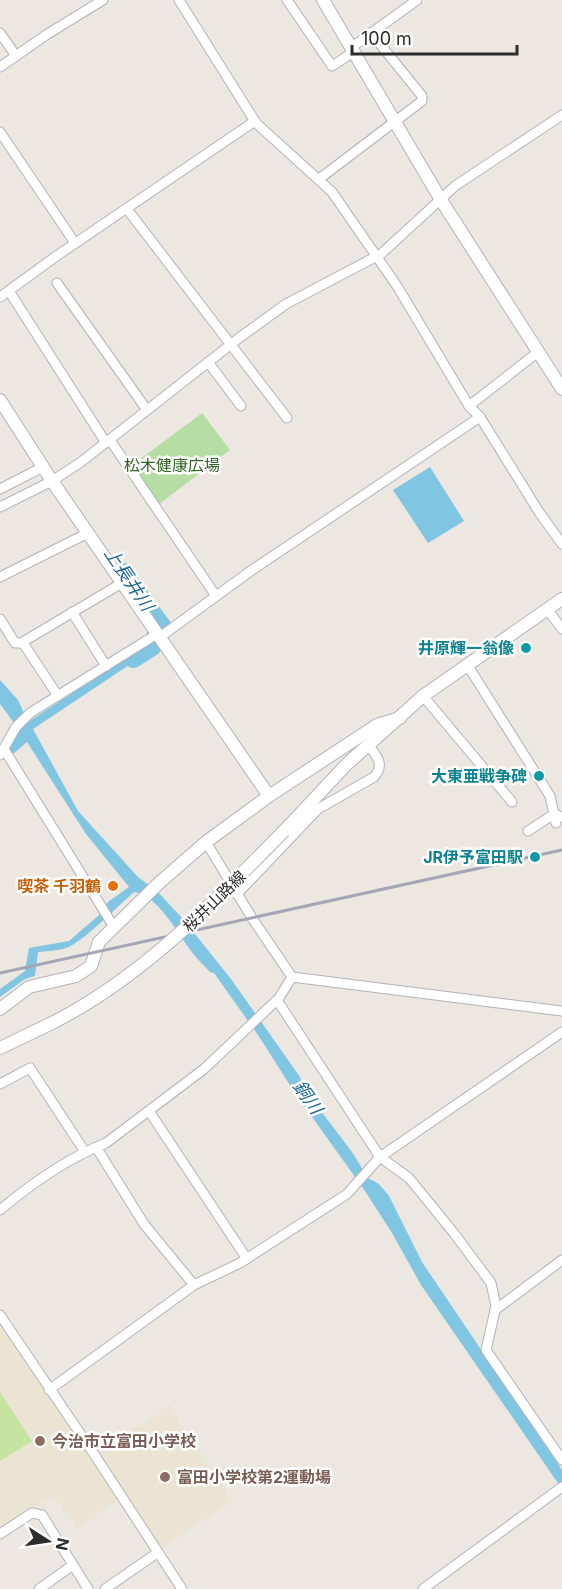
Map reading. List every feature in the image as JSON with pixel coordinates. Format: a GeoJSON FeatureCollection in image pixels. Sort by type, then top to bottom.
{"type":"FeatureCollection","features":[{"type":"Feature","properties":{"kind":"main road"},"geometry":{"type":"LineString","coordinates":[[323,0],[441,200],[562,389]]}},
{"type":"Feature","properties":{"kind":"main road"},"geometry":{"type":"LineString","coordinates":[[0,399],[43,467],[268,796]]}},
{"type":"Feature","properties":{"kind":"main road","name":"桜井山路線"},"geometry":{"type":"LineString","coordinates":[[0,1048],[72,1012],[145,964],[198,918],[322,790],[423,696],[562,599]]}},
{"type":"Feature","properties":{"kind":"main road","name":"桜井山路線"},"geometry":{"type":"LineString","coordinates":[[0,1009],[29,987],[76,976],[91,966],[99,942],[159,883],[206,842],[268,796],[377,725],[400,718]]}},
{"type":"Feature","properties":{"kind":"street"},"geometry":{"type":"LineString","coordinates":[[0,67],[103,0]]}},
{"type":"Feature","properties":{"kind":"street"},"geometry":{"type":"LineString","coordinates":[[179,0],[255,121],[332,192],[377,256],[469,406],[480,417],[539,512],[562,544]]}},
{"type":"Feature","properties":{"kind":"street"},"geometry":{"type":"LineString","coordinates":[[287,0],[332,66],[371,33],[417,0]]}},
{"type":"Feature","properties":{"kind":"street"},"geometry":{"type":"LineString","coordinates":[[0,33],[16,56]]}},
{"type":"Feature","properties":{"kind":"street"},"geometry":{"type":"LineString","coordinates":[[319,179],[422,101],[422,96],[371,33]]}},
{"type":"Feature","properties":{"kind":"street"},"geometry":{"type":"LineString","coordinates":[[0,507],[52,480],[108,441],[231,343],[286,304],[377,256],[455,186],[562,115]]}},
{"type":"Feature","properties":{"kind":"street"},"geometry":{"type":"LineString","coordinates":[[0,297],[75,243],[255,121]]}},
{"type":"Feature","properties":{"kind":"street"},"geometry":{"type":"LineString","coordinates":[[0,132],[75,243]]}},
{"type":"Feature","properties":{"kind":"street"},"geometry":{"type":"LineString","coordinates":[[127,208],[287,418]]}},
{"type":"Feature","properties":{"kind":"street"},"geometry":{"type":"LineString","coordinates":[[57,283],[147,410]]}},
{"type":"Feature","properties":{"kind":"street"},"geometry":{"type":"LineString","coordinates":[[9,291],[108,441],[216,596]]}},
{"type":"Feature","properties":{"kind":"street"},"geometry":{"type":"LineString","coordinates":[[469,406],[538,352]]}},
{"type":"Feature","properties":{"kind":"street"},"geometry":{"type":"LineString","coordinates":[[208,362],[241,406]]}},
{"type":"Feature","properties":{"kind":"street"},"geometry":{"type":"LineString","coordinates":[[114,927],[2,752],[16,727],[30,713],[159,636],[252,570],[480,417]]}},
{"type":"Feature","properties":{"kind":"street"},"geometry":{"type":"LineString","coordinates":[[0,489],[43,467]]}},
{"type":"Feature","properties":{"kind":"street"},"geometry":{"type":"LineString","coordinates":[[0,577],[88,533]]}},
{"type":"Feature","properties":{"kind":"street"},"geometry":{"type":"LineString","coordinates":[[0,620],[15,643],[21,643],[122,582]]}},
{"type":"Feature","properties":{"kind":"street"},"geometry":{"type":"LineString","coordinates":[[548,609],[562,629]]}},
{"type":"Feature","properties":{"kind":"street"},"geometry":{"type":"LineString","coordinates":[[72,612],[106,666]]}},
{"type":"Feature","properties":{"kind":"street"},"geometry":{"type":"LineString","coordinates":[[21,643],[58,696]]}},
{"type":"Feature","properties":{"kind":"street"},"geometry":{"type":"LineString","coordinates":[[468,666],[550,796],[557,818],[528,831]]}},
{"type":"Feature","properties":{"kind":"street"},"geometry":{"type":"LineString","coordinates":[[423,696],[512,802]]}},
{"type":"Feature","properties":{"kind":"street"},"geometry":{"type":"LineString","coordinates":[[237,894],[318,809],[374,777],[380,771],[378,758],[369,746]]}},
{"type":"Feature","properties":{"kind":"street"},"geometry":{"type":"LineString","coordinates":[[206,842],[292,977],[562,1011]]}},
{"type":"Feature","properties":{"kind":"street"},"geometry":{"type":"LineString","coordinates":[[0,1210],[38,1181],[86,1152],[106,1143],[204,1069],[277,1000],[292,977]]}},
{"type":"Feature","properties":{"kind":"street"},"geometry":{"type":"LineString","coordinates":[[277,1000],[380,1157],[409,1178],[491,1283],[495,1310],[486,1350],[562,1460]]}},
{"type":"Feature","properties":{"kind":"street"},"geometry":{"type":"LineString","coordinates":[[50,1390],[194,1285],[247,1258],[347,1194],[380,1157],[562,1032]]}},
{"type":"Feature","properties":{"kind":"street"},"geometry":{"type":"LineString","coordinates":[[0,1084],[30,1068],[86,1152]]}},
{"type":"Feature","properties":{"kind":"street"},"geometry":{"type":"LineString","coordinates":[[149,1111],[247,1258]]}},
{"type":"Feature","properties":{"kind":"street"},"geometry":{"type":"LineString","coordinates":[[96,1147],[144,1224],[194,1285]]}},
{"type":"Feature","properties":{"kind":"street"},"geometry":{"type":"LineString","coordinates":[[495,1310],[562,1260]]}},
{"type":"Feature","properties":{"kind":"street"},"geometry":{"type":"LineString","coordinates":[[0,1315],[182,1589]]}},
{"type":"Feature","properties":{"kind":"street"},"geometry":{"type":"LineString","coordinates":[[423,1589],[562,1487]]}},
{"type":"Feature","properties":{"kind":"street"},"geometry":{"type":"LineString","coordinates":[[0,1534],[32,1513],[42,1515],[88,1589]]}},
{"type":"Feature","properties":{"kind":"street"},"geometry":{"type":"LineString","coordinates":[[105,1589],[157,1553]]}},
{"type":"Feature","properties":{"kind":"street"},"geometry":{"type":"LineString","coordinates":[[39,1589],[73,1565]]}},
{"type":"Feature","properties":{"kind":"shaded area","name":"今治市立富田小学校"},"geometry":{"type":"Polygon","coordinates":[[[0,1319],[46,1386],[118,1500],[78,1529],[53,1496],[0,1530],[0,1319]]]}},
{"type":"Feature","properties":{"kind":"shaded area","name":"富田小学校第2運動場"},"geometry":{"type":"Polygon","coordinates":[[[169,1406],[232,1501],[162,1548],[99,1453],[169,1406]]]}},
{"type":"Feature","properties":{"kind":"green space","name":"松木健康広場"},"geometry":{"type":"Polygon","coordinates":[[[202,413],[230,450],[158,505],[131,466],[202,413]]]}},
{"type":"Feature","properties":{"kind":"green space"},"geometry":{"type":"Polygon","coordinates":[[[0,1392],[32,1441],[0,1461],[0,1392]]]}},
{"type":"Feature","properties":{"kind":"water"},"geometry":{"type":"Polygon","coordinates":[[[430,467],[464,521],[428,543],[393,490],[430,467]]]}},
{"type":"Feature","properties":{"kind":"water","name":"銅川"},"geometry":{"type":"Polygon","coordinates":[[[152,641],[159,645],[33,729],[78,811],[138,877],[157,891],[183,919],[231,979],[300,1077],[305,1090],[352,1152],[368,1178],[379,1184],[389,1196],[422,1262],[562,1470],[562,1489],[421,1285],[365,1191],[295,1093],[258,1035],[214,973],[210,972],[196,957],[159,907],[150,899],[134,892],[91,932],[73,945],[59,950],[38,952],[35,976],[25,979],[0,997],[0,989],[25,971],[29,948],[69,941],[99,915],[108,902],[129,887],[86,834],[27,742],[12,755],[8,750],[20,731],[0,704],[0,680],[18,700],[28,722],[152,641]]]}},
{"type":"Feature","properties":{"kind":"waterway","name":"上長井川"},"geometry":{"type":"LineString","coordinates":[[121,572],[161,626],[152,646],[133,658]]}},
{"type":"Feature","properties":{"kind":"railway"},"geometry":{"type":"LineString","coordinates":[[0,973],[562,850]]}},
{"type":"Feature","properties":{"kind":"place","name":"井原輝一翁像"},"geometry":{"type":"Point","coordinates":[526,648]}},
{"type":"Feature","properties":{"kind":"place","name":"大東亜戦争碑"},"geometry":{"type":"Point","coordinates":[539,776]}},
{"type":"Feature","properties":{"kind":"place","name":"JR伊予富田駅"},"geometry":{"type":"Point","coordinates":[535,857]}},
{"type":"Feature","properties":{"kind":"place","name":"喫茶 千羽鶴"},"geometry":{"type":"Point","coordinates":[113,886]}},
{"type":"Feature","properties":{"kind":"place","name":"今治市立富田小学校"},"geometry":{"type":"Point","coordinates":[40,1441]}},
{"type":"Feature","properties":{"kind":"place","name":"富田小学校第2運動場"},"geometry":{"type":"Point","coordinates":[165,1477]}}]}
